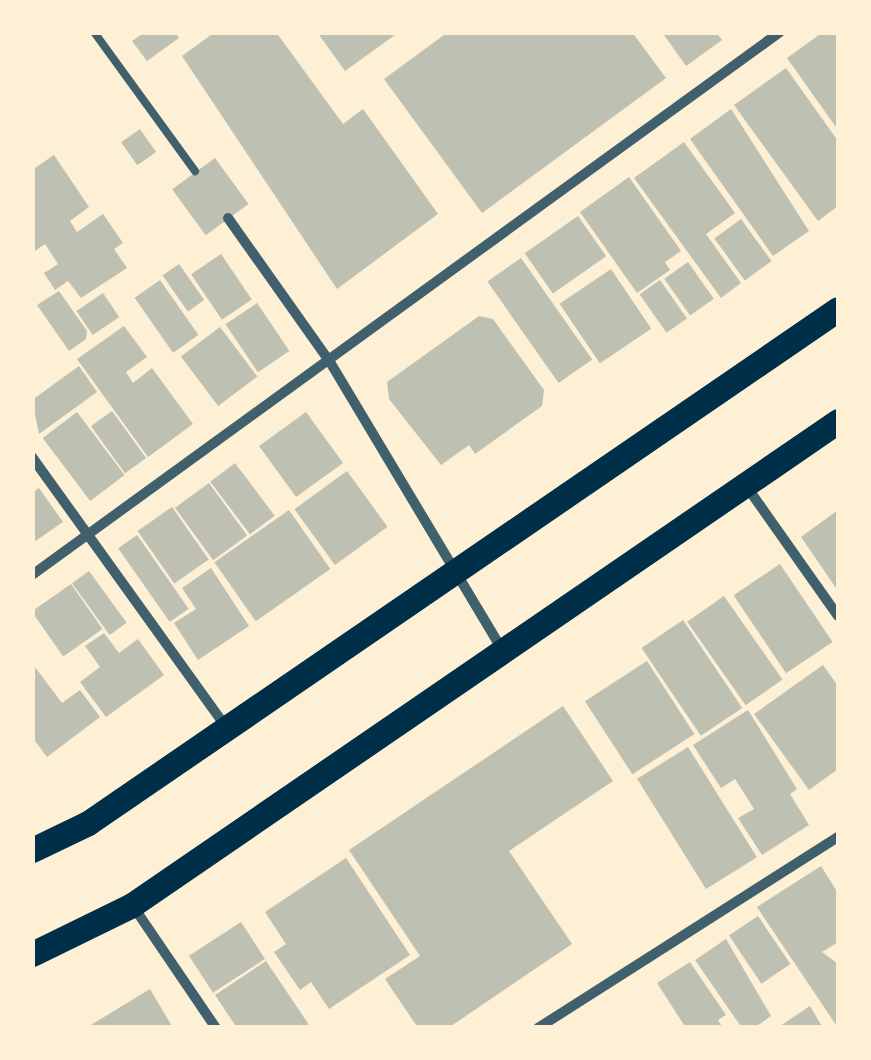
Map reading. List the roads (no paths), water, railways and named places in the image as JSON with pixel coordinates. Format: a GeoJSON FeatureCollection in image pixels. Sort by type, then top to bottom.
{"type":"FeatureCollection","features":[{"type":"Feature","properties":{"kind":"main road"},"geometry":{"type":"LineString","coordinates":[[32,850],[88,823],[838,309]]}},
{"type":"Feature","properties":{"kind":"main road"},"geometry":{"type":"LineString","coordinates":[[32,954],[132,905],[838,421]]}},
{"type":"Feature","properties":{"kind":"street"},"geometry":{"type":"LineString","coordinates":[[32,575],[780,32]]}},
{"type":"Feature","properties":{"kind":"street"},"geometry":{"type":"LineString","coordinates":[[228,218],[330,362],[503,651]]}},
{"type":"Feature","properties":{"kind":"street"},"geometry":{"type":"LineString","coordinates":[[32,457],[226,728]]}},
{"type":"Feature","properties":{"kind":"street"},"geometry":{"type":"LineString","coordinates":[[744,483],[838,616]]}},
{"type":"Feature","properties":{"kind":"street"},"geometry":{"type":"LineString","coordinates":[[538,1028],[838,836]]}},
{"type":"Feature","properties":{"kind":"street"},"geometry":{"type":"LineString","coordinates":[[132,905],[216,1028]]}},
{"type":"Feature","properties":{"kind":"lane"},"geometry":{"type":"LineString","coordinates":[[94,32],[195,172]]}}]}
